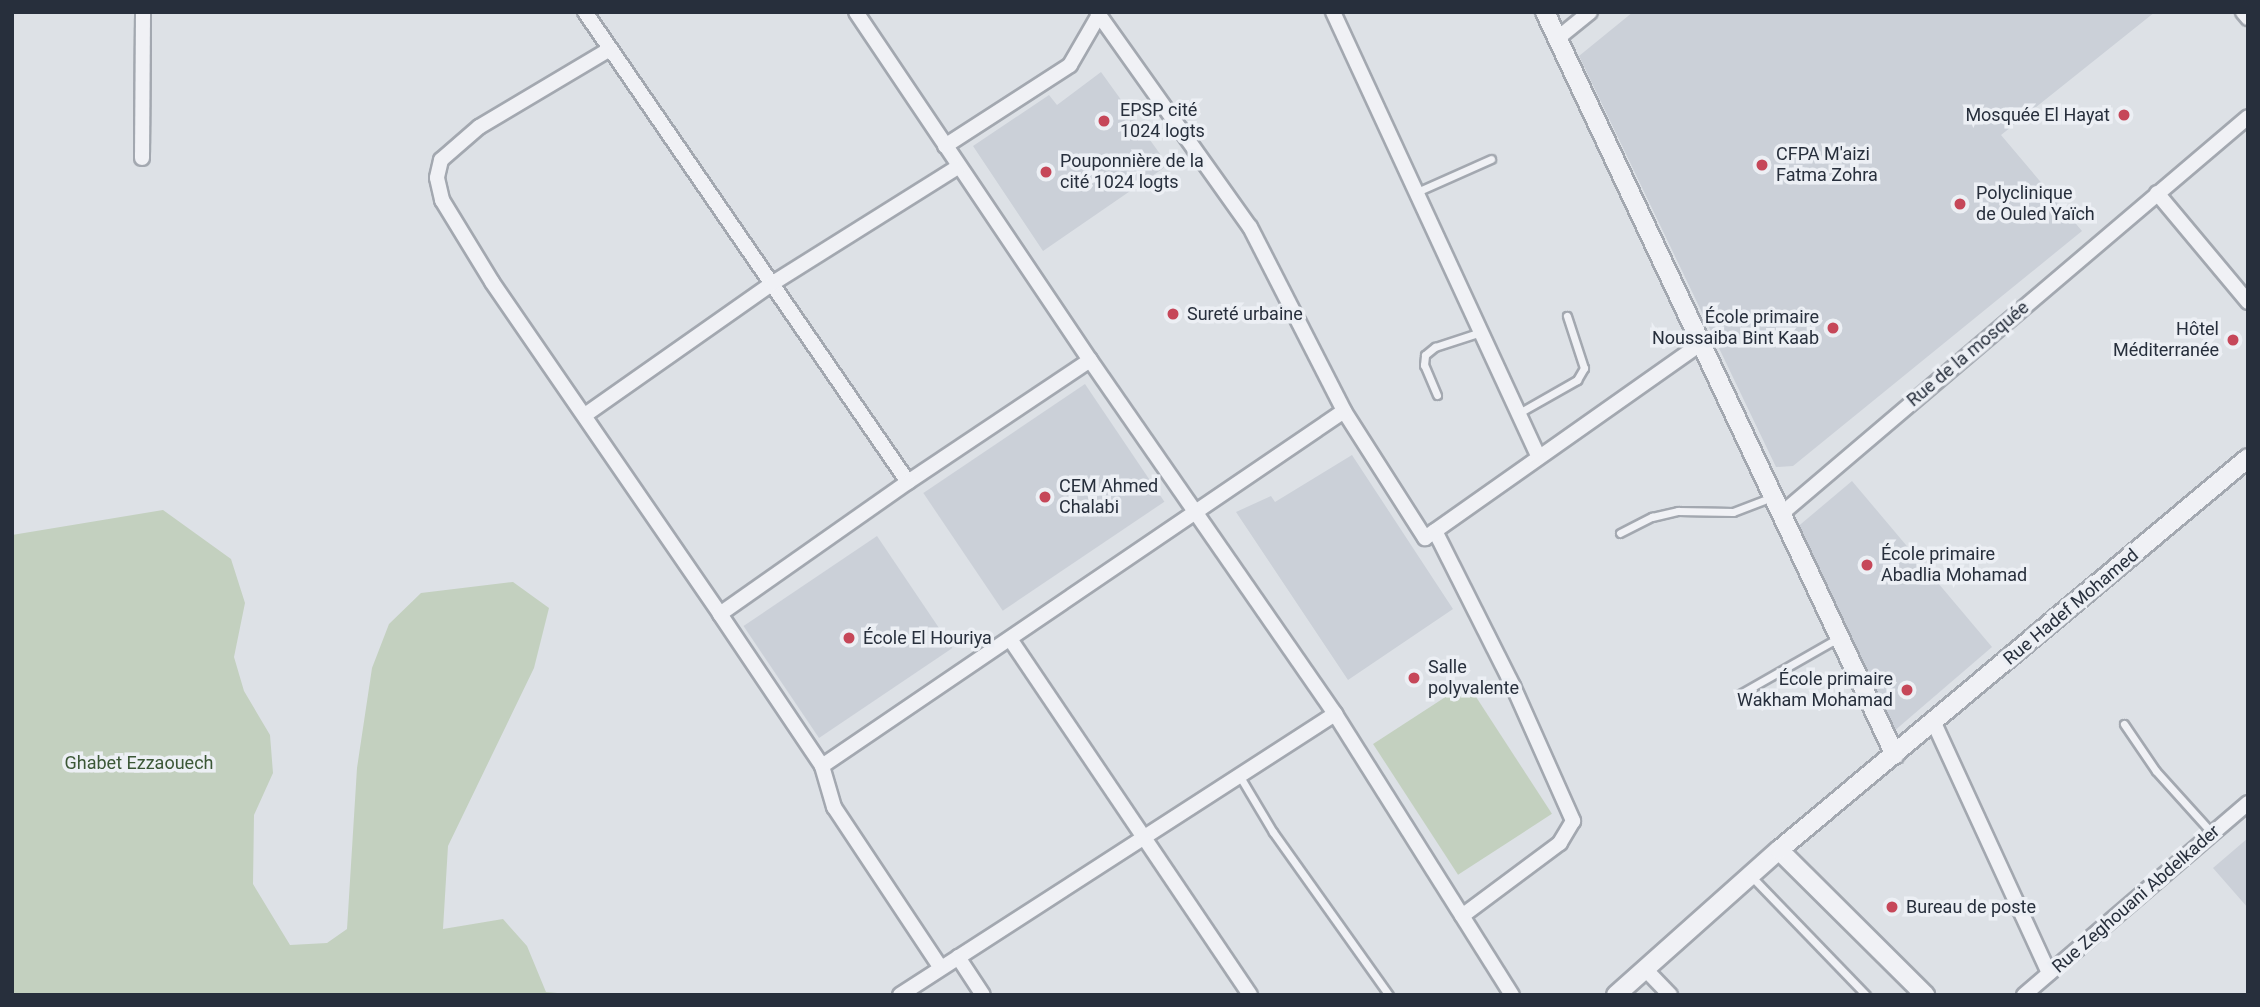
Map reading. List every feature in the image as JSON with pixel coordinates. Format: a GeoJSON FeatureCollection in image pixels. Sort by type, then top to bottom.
{"type":"FeatureCollection","features":[{"type":"Feature","properties":{"kind":"street"},"geometry":{"type":"LineString","coordinates":[[142,158],[143,12]]}},
{"type":"Feature","properties":{"kind":"street"},"geometry":{"type":"LineString","coordinates":[[585,12],[908,482]]}},
{"type":"Feature","properties":{"kind":"street"},"geometry":{"type":"LineString","coordinates":[[856,12],[958,167],[1335,714],[1512,995]]}},
{"type":"Feature","properties":{"kind":"street"},"geometry":{"type":"LineString","coordinates":[[1332,12],[1539,457]]}},
{"type":"Feature","properties":{"kind":"street"},"geometry":{"type":"LineString","coordinates":[[1545,12],[1895,755]]}},
{"type":"Feature","properties":{"kind":"street"},"geometry":{"type":"LineString","coordinates":[[1558,38],[1590,12]]}},
{"type":"Feature","properties":{"kind":"street"},"geometry":{"type":"LineString","coordinates":[[2243,12],[2248,18]]}},
{"type":"Feature","properties":{"kind":"street"},"geometry":{"type":"LineString","coordinates":[[945,146],[1070,65],[1098,14],[1250,227],[1344,411],[1425,538],[1701,343]]}},
{"type":"Feature","properties":{"kind":"street"},"geometry":{"type":"LineString","coordinates":[[610,49],[479,127],[441,160],[437,178],[442,200],[492,282],[585,415],[821,766],[834,807],[941,968]]}},
{"type":"Feature","properties":{"kind":"street"},"geometry":{"type":"LineString","coordinates":[[2248,117],[2157,192],[2248,302]]}},
{"type":"Feature","properties":{"kind":"street"},"geometry":{"type":"LineString","coordinates":[[585,415],[773,283],[958,167]]}},
{"type":"Feature","properties":{"kind":"street","name":"Rue de la mosquée"},"geometry":{"type":"LineString","coordinates":[[1780,515],[2157,192]]}},
{"type":"Feature","properties":{"kind":"street"},"geometry":{"type":"LineString","coordinates":[[720,614],[908,482],[1090,360]]}},
{"type":"Feature","properties":{"kind":"street"},"geometry":{"type":"LineString","coordinates":[[821,766],[1344,411]]}},
{"type":"Feature","properties":{"kind":"street","name":"Rue Hadef Mohamed"},"geometry":{"type":"LineString","coordinates":[[1616,995],[1779,850],[2248,458]]}},
{"type":"Feature","properties":{"kind":"street"},"geometry":{"type":"LineString","coordinates":[[1435,531],[1513,686],[1573,821],[1560,843],[1462,916]]}},
{"type":"Feature","properties":{"kind":"street"},"geometry":{"type":"LineString","coordinates":[[1010,639],[1250,995]]}},
{"type":"Feature","properties":{"kind":"street"},"geometry":{"type":"LineString","coordinates":[[900,995],[1335,714]]}},
{"type":"Feature","properties":{"kind":"street"},"geometry":{"type":"LineString","coordinates":[[1934,723],[2049,974]]}},
{"type":"Feature","properties":{"kind":"street","name":"Rue Zeghouani Abdelkader"},"geometry":{"type":"LineString","coordinates":[[2024,995],[2248,803]]}},
{"type":"Feature","properties":{"kind":"street"},"geometry":{"type":"LineString","coordinates":[[1779,850],[1925,995]]}},
{"type":"Feature","properties":{"kind":"street"},"geometry":{"type":"LineString","coordinates":[[958,957],[983,995]]}},
{"type":"Feature","properties":{"kind":"street"},"geometry":{"type":"LineString","coordinates":[[1645,969],[1670,995]]}},
{"type":"Feature","properties":{"kind":"lane"},"geometry":{"type":"LineString","coordinates":[[1416,192],[1491,159]]}},
{"type":"Feature","properties":{"kind":"lane"},"geometry":{"type":"LineString","coordinates":[[1519,413],[1577,380],[1584,368],[1567,317]]}},
{"type":"Feature","properties":{"kind":"lane"},"geometry":{"type":"LineString","coordinates":[[1437,395],[1424,365],[1425,355],[1435,347],[1481,332]]}},
{"type":"Feature","properties":{"kind":"lane"},"geometry":{"type":"LineString","coordinates":[[1620,533],[1652,517],[1678,511],[1732,512],[1772,497]]}},
{"type":"Feature","properties":{"kind":"lane"},"geometry":{"type":"LineString","coordinates":[[1740,694],[1839,638]]}},
{"type":"Feature","properties":{"kind":"lane"},"geometry":{"type":"LineString","coordinates":[[2124,724],[2156,771],[2213,833]]}},
{"type":"Feature","properties":{"kind":"lane"},"geometry":{"type":"LineString","coordinates":[[1239,775],[1273,831],[1389,995]]}},
{"type":"Feature","properties":{"kind":"lane"},"geometry":{"type":"LineString","coordinates":[[1751,875],[1866,995]]}},
{"type":"Feature","properties":{"kind":"shaded area"},"geometry":{"type":"Polygon","coordinates":[[[1633,12],[2155,12],[2001,135],[2082,231],[1793,466],[1776,467],[1579,56],[1633,12]]]}},
{"type":"Feature","properties":{"kind":"shaded area","name":"Pouponnière de la cité 1024 logts"},"geometry":{"type":"Polygon","coordinates":[[[1101,72],[1168,165],[1043,251],[973,146],[1049,95],[1057,105],[1101,72]]]}},
{"type":"Feature","properties":{"kind":"shaded area","name":"CEM Ahmed Chalabi"},"geometry":{"type":"Polygon","coordinates":[[[1085,384],[1164,502],[1003,611],[923,493],[1085,384]]]}},
{"type":"Feature","properties":{"kind":"shaded area"},"geometry":{"type":"Polygon","coordinates":[[[1352,455],[1453,609],[1348,680],[1236,512],[1271,496],[1275,502],[1352,455]]]}},
{"type":"Feature","properties":{"kind":"shaded area"},"geometry":{"type":"Polygon","coordinates":[[[1852,481],[1992,647],[1893,732],[1795,529],[1852,481]]]}},
{"type":"Feature","properties":{"kind":"shaded area","name":"École El Houriya"},"geometry":{"type":"Polygon","coordinates":[[[877,536],[952,648],[819,738],[744,626],[877,536]]]}},
{"type":"Feature","properties":{"kind":"shaded area"},"geometry":{"type":"Polygon","coordinates":[[[2248,838],[2248,908],[2213,868],[2248,838]]]}},
{"type":"Feature","properties":{"kind":"green space","name":"Ghabet Ezzaouech"},"geometry":{"type":"Polygon","coordinates":[[[163,510],[231,559],[245,603],[234,657],[244,691],[270,735],[273,773],[254,815],[253,884],[290,945],[327,943],[347,929],[357,768],[372,668],[389,624],[421,593],[513,582],[549,608],[534,668],[448,846],[443,929],[503,919],[527,946],[546,992],[581,995],[12,995],[12,535],[163,510]]]}},
{"type":"Feature","properties":{"kind":"green space"},"geometry":{"type":"Polygon","coordinates":[[[1467,683],[1552,814],[1458,875],[1373,744],[1467,683]]]}},
{"type":"Feature","properties":{"kind":"place","name":"Mosquée El Hayat"},"geometry":{"type":"Point","coordinates":[2124,115]}},
{"type":"Feature","properties":{"kind":"place","name":"EPSP cité 1024 logts"},"geometry":{"type":"Point","coordinates":[1104,121]}},
{"type":"Feature","properties":{"kind":"place","name":"CFPA M'aizi Fatma Zohra"},"geometry":{"type":"Point","coordinates":[1762,165]}},
{"type":"Feature","properties":{"kind":"place","name":"Pouponnière de la cité 1024 logts"},"geometry":{"type":"Point","coordinates":[1046,172]}},
{"type":"Feature","properties":{"kind":"place","name":"Polyclinique de Ouled Yaïch"},"geometry":{"type":"Point","coordinates":[1960,204]}},
{"type":"Feature","properties":{"kind":"place","name":"Sureté urbaine"},"geometry":{"type":"Point","coordinates":[1173,314]}},
{"type":"Feature","properties":{"kind":"place","name":"École primaire Noussaiba Bint Kaab"},"geometry":{"type":"Point","coordinates":[1833,328]}},
{"type":"Feature","properties":{"kind":"place","name":"Hôtel Méditerranée"},"geometry":{"type":"Point","coordinates":[2233,340]}},
{"type":"Feature","properties":{"kind":"place","name":"CEM Ahmed Chalabi"},"geometry":{"type":"Point","coordinates":[1045,497]}},
{"type":"Feature","properties":{"kind":"place","name":"École primaire Abadlia Mohamad"},"geometry":{"type":"Point","coordinates":[1867,565]}},
{"type":"Feature","properties":{"kind":"place","name":"École El Houriya"},"geometry":{"type":"Point","coordinates":[849,638]}},
{"type":"Feature","properties":{"kind":"place","name":"Salle polyvalente"},"geometry":{"type":"Point","coordinates":[1414,678]}},
{"type":"Feature","properties":{"kind":"place","name":"École primaire Wakham Mohamad"},"geometry":{"type":"Point","coordinates":[1907,690]}},
{"type":"Feature","properties":{"kind":"place","name":"Bureau de poste"},"geometry":{"type":"Point","coordinates":[1892,907]}}]}
